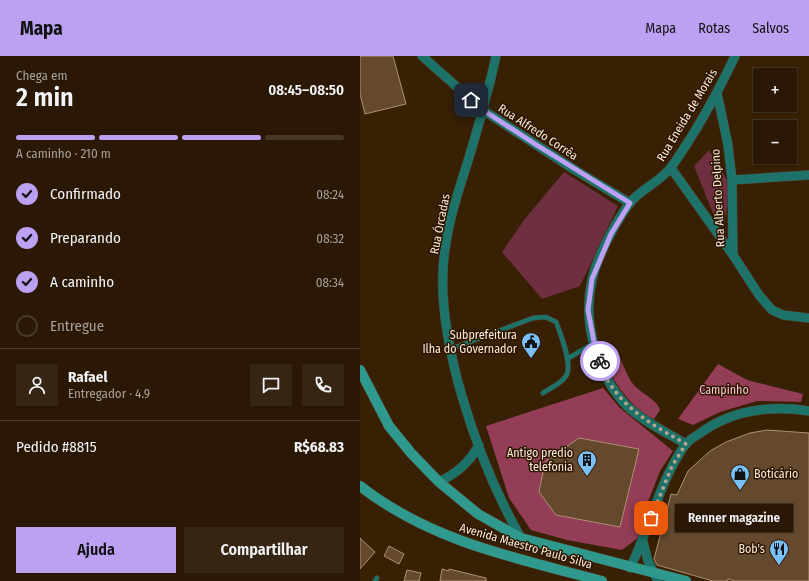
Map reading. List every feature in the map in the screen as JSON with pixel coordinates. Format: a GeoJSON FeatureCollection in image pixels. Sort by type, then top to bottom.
{"type":"FeatureCollection","features":[{"type":"Feature","properties":{"kind":"main road","name":"Avenida Maestro Paulo Silva"},"geometry":{"type":"LineString","coordinates":[[360,370],[389,426],[411,453],[439,482],[478,514],[521,538],[630,568],[655,577],[686,581]]}},
{"type":"Feature","properties":{"kind":"main road","name":"Avenida Maestro Paulo Silva"},"geometry":{"type":"LineString","coordinates":[[360,486],[382,504],[453,539],[487,551],[602,581]]}},
{"type":"Feature","properties":{"kind":"street","name":"Rua Alfredo Corrêa"},"geometry":{"type":"LineString","coordinates":[[422,56],[483,110],[630,203]]}},
{"type":"Feature","properties":{"kind":"street","name":"Rua Órcadas"},"geometry":{"type":"LineString","coordinates":[[496,56],[483,110],[456,200],[444,249],[443,292],[446,332],[460,387],[479,445],[495,486],[521,538]]}},
{"type":"Feature","properties":{"kind":"street","name":"Rua Eneida de Morais"},"geometry":{"type":"LineString","coordinates":[[686,444],[653,425],[628,406],[611,386],[596,353],[588,310],[592,279],[611,234],[630,203],[671,168],[717,93],[735,56]]}},
{"type":"Feature","properties":{"kind":"street","name":"Rua Alberto Delpino"},"geometry":{"type":"LineString","coordinates":[[717,93],[728,145],[732,180],[733,255]]}},
{"type":"Feature","properties":{"kind":"street","name":"Rua Alberto Delpino"},"geometry":{"type":"LineString","coordinates":[[671,168],[733,255],[759,295],[772,310],[783,315],[809,318]]}},
{"type":"Feature","properties":{"kind":"street"},"geometry":{"type":"LineString","coordinates":[[732,180],[809,175]]}},
{"type":"Feature","properties":{"kind":"street"},"geometry":{"type":"LineString","coordinates":[[630,568],[643,542],[672,466],[686,444],[708,427],[734,415],[760,409],[790,408],[809,411]]}},
{"type":"Feature","properties":{"kind":"street"},"geometry":{"type":"LineString","coordinates":[[439,482],[455,474],[464,466],[470,460],[479,445]]}},
{"type":"Feature","properties":{"kind":"street"},"geometry":{"type":"LineString","coordinates":[[643,542],[655,577]]}},
{"type":"Feature","properties":{"kind":"lane"},"geometry":{"type":"LineString","coordinates":[[451,349],[533,318],[546,317],[556,322],[568,359],[568,372],[565,378],[543,393]]}},
{"type":"Feature","properties":{"kind":"lane"},"geometry":{"type":"LineString","coordinates":[[568,359],[594,343]]}},
{"type":"Feature","properties":{"kind":"shaded area"},"geometry":{"type":"Polygon","coordinates":[[[709,150],[730,185],[725,220],[716,221],[694,166],[709,150]]]}},
{"type":"Feature","properties":{"kind":"shaded area"},"geometry":{"type":"Polygon","coordinates":[[[564,172],[618,206],[580,286],[542,299],[502,252],[524,220],[564,172]]]}},
{"type":"Feature","properties":{"kind":"green space"},"geometry":{"type":"Polygon","coordinates":[[[610,345],[620,359],[633,384],[652,399],[658,406],[660,410],[654,419],[646,415],[629,400],[614,379],[603,358],[601,349],[610,345]]]}},
{"type":"Feature","properties":{"kind":"green space","name":"Campinho"},"geometry":{"type":"Polygon","coordinates":[[[718,364],[747,380],[803,394],[801,402],[757,401],[720,412],[693,425],[678,419],[718,364]]]}},
{"type":"Feature","properties":{"kind":"green space"},"geometry":{"type":"Polygon","coordinates":[[[603,388],[620,408],[673,451],[660,471],[644,512],[639,537],[622,550],[567,540],[531,530],[509,498],[486,426],[603,388]]]}},
{"type":"Feature","properties":{"kind":"building"},"geometry":{"type":"Polygon","coordinates":[[[360,56],[393,56],[406,104],[365,114],[360,94],[360,56]]]}},
{"type":"Feature","properties":{"kind":"building"},"geometry":{"type":"Polygon","coordinates":[[[767,430],[809,433],[809,581],[735,581],[728,579],[727,581],[713,581],[657,565],[654,559],[671,494],[677,495],[688,471],[710,451],[726,442],[750,433],[767,430]]]}},
{"type":"Feature","properties":{"kind":"building","name":"Antigo predio telefonia"},"geometry":{"type":"Polygon","coordinates":[[[579,438],[639,449],[620,527],[556,515],[539,492],[545,462],[579,438]]]}},
{"type":"Feature","properties":{"kind":"building"},"geometry":{"type":"Polygon","coordinates":[[[360,538],[375,552],[360,569],[360,538]]]}},
{"type":"Feature","properties":{"kind":"building"},"geometry":{"type":"Polygon","coordinates":[[[389,546],[404,554],[399,564],[384,556],[389,546]]]}},
{"type":"Feature","properties":{"kind":"building"},"geometry":{"type":"Polygon","coordinates":[[[442,569],[449,571],[449,569],[486,578],[486,581],[440,581],[442,569]]]}},
{"type":"Feature","properties":{"kind":"building"},"geometry":{"type":"Polygon","coordinates":[[[407,570],[421,573],[419,581],[404,581],[407,570]]]}},
{"type":"Feature","properties":{"kind":"way so far"},"geometry":{"type":"LineString","coordinates":[[600,361],[611,386],[628,406],[653,425],[686,444],[672,466],[651,518]]}},
{"type":"Feature","properties":{"kind":"place","name":"Subprefeitura Ilha do Governador"},"geometry":{"type":"Point","coordinates":[531,359]}},
{"type":"Feature","properties":{"kind":"place","name":"Antigo predio telefonia"},"geometry":{"type":"Point","coordinates":[587,477]}},
{"type":"Feature","properties":{"kind":"place","name":"Boticário"},"geometry":{"type":"Point","coordinates":[740,491]}},
{"type":"Feature","properties":{"kind":"place","name":"Renner magazine"},"geometry":{"type":"Point","coordinates":[651,518]}},
{"type":"Feature","properties":{"kind":"place","name":"Bob's"},"geometry":{"type":"Point","coordinates":[779,566]}},
{"type":"Feature","properties":{"kind":"route"},"geometry":{"type":"LineString","coordinates":[[471,100],[483,110],[575,170],[630,203],[611,234],[592,279],[588,310],[596,353],[600,361]]}}]}
